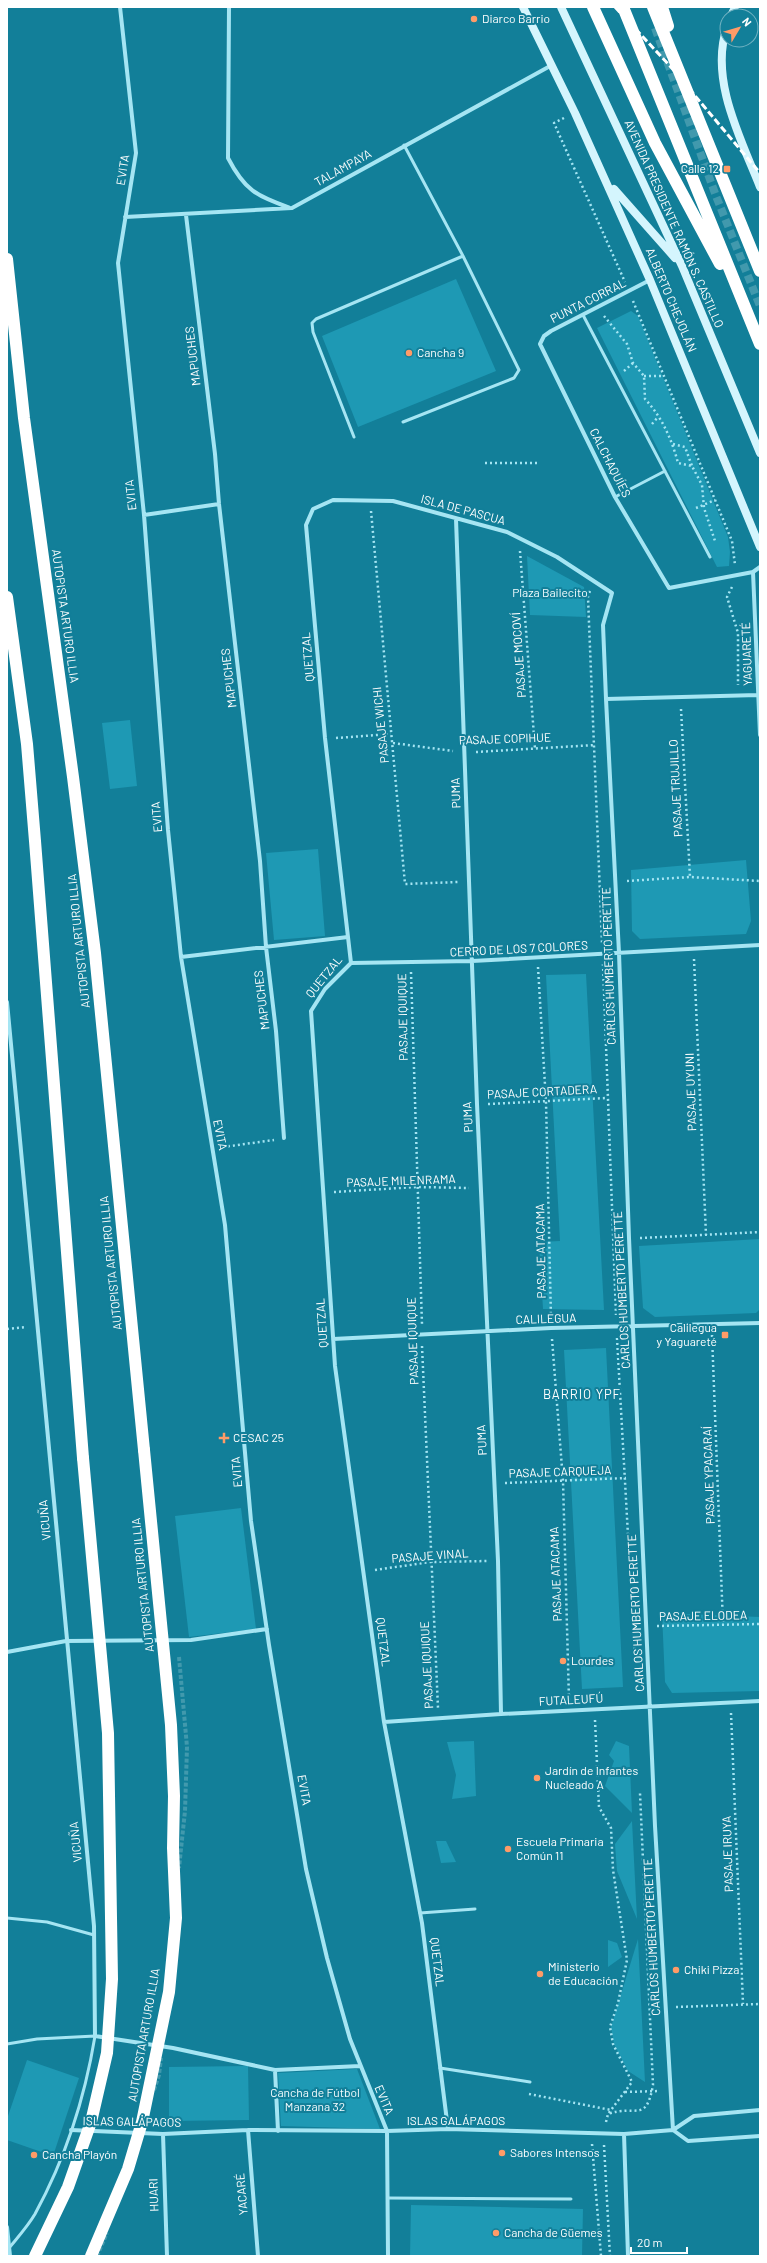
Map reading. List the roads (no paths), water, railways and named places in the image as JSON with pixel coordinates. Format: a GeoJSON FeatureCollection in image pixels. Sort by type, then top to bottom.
{"type":"FeatureCollection","features":[{"type":"Feature","properties":{"kind":"highway"},"geometry":{"type":"LineString","coordinates":[[593,7],[655,143],[750,318]]}},
{"type":"Feature","properties":{"kind":"highway"},"geometry":{"type":"LineString","coordinates":[[623,7],[760,344]]}},
{"type":"Feature","properties":{"kind":"highway"},"geometry":{"type":"LineString","coordinates":[[653,7],[760,271]]}},
{"type":"Feature","properties":{"kind":"highway"},"geometry":{"type":"LineString","coordinates":[[662,7],[689,96]]}},
{"type":"Feature","properties":{"kind":"highway","name":"AUTOPISTA ARTURO ILLIA"},"geometry":{"type":"LineString","coordinates":[[7,259],[24,418],[73,777],[95,953],[171,1725],[174,1796],[176,1918],[169,1992],[142,2122],[132,2155],[100,2238],[91,2256]]}},
{"type":"Feature","properties":{"kind":"highway"},"geometry":{"type":"LineString","coordinates":[[7,597],[26,744],[36,841],[82,1450],[108,1733],[112,1894],[112,1979],[107,2053],[90,2122],[68,2187],[35,2256]]}},
{"type":"Feature","properties":{"kind":"main road"},"geometry":{"type":"LineString","coordinates":[[523,7],[552,65]]}},
{"type":"Feature","properties":{"kind":"main road","name":"AVENIDA PRESIDENTE RAMÓN S. CASTILLO"},"geometry":{"type":"LineString","coordinates":[[561,7],[682,266],[760,453]]}},
{"type":"Feature","properties":{"kind":"main road"},"geometry":{"type":"LineString","coordinates":[[721,48],[723,80],[739,134],[760,187]]}},
{"type":"Feature","properties":{"kind":"main road","name":"ALBERTO CHEJOLÁN"},"geometry":{"type":"LineString","coordinates":[[552,65],[608,183],[650,280],[760,547]]}},
{"type":"Feature","properties":{"kind":"main road"},"geometry":{"type":"LineString","coordinates":[[608,183],[682,266]]}},
{"type":"Feature","properties":{"kind":"street","name":"EVITA"},"geometry":{"type":"LineString","coordinates":[[120,7],[136,153],[118,263],[144,515],[168,830],[181,957],[190,1004],[203,1102],[213,1149],[225,1225],[251,1521],[267,1628],[306,1869],[327,1958],[360,2066],[387,2132],[388,2256]]}},
{"type":"Feature","properties":{"kind":"street"},"geometry":{"type":"LineString","coordinates":[[229,7],[228,158],[238,176],[256,195],[292,208]]}},
{"type":"Feature","properties":{"kind":"street","name":"TALAMPAYA"},"geometry":{"type":"LineString","coordinates":[[125,217],[186,215],[292,208],[404,145],[552,65]]}},
{"type":"Feature","properties":{"kind":"street","name":"MAPUCHES"},"geometry":{"type":"LineString","coordinates":[[186,215],[216,454],[219,504],[260,861],[266,947],[276,1031],[284,1138]]}},
{"type":"Feature","properties":{"kind":"street","name":"PUNTA CORRAL"},"geometry":{"type":"LineString","coordinates":[[540,344],[544,336],[650,280]]}},
{"type":"Feature","properties":{"kind":"street","name":"CALCHAQUÍES"},"geometry":{"type":"LineString","coordinates":[[540,344],[615,497],[669,588],[753,572]]}},
{"type":"Feature","properties":{"kind":"street","name":"ISLA DE PASCUA"},"geometry":{"type":"LineString","coordinates":[[306,525],[312,509],[333,500],[393,501],[519,537],[557,557],[612,593]]}},
{"type":"Feature","properties":{"kind":"street"},"geometry":{"type":"LineString","coordinates":[[144,515],[219,504]]}},
{"type":"Feature","properties":{"kind":"street","name":"PUMA"},"geometry":{"type":"LineString","coordinates":[[456,519],[477,1104],[498,1561],[501,1714]]}},
{"type":"Feature","properties":{"kind":"street","name":"QUETZAL"},"geometry":{"type":"LineString","coordinates":[[306,525],[325,738],[351,963],[325,989],[311,1011],[322,1193],[333,1339],[384,1722],[420,1913],[448,2129]]}},
{"type":"Feature","properties":{"kind":"street"},"geometry":{"type":"LineString","coordinates":[[753,572],[760,567]]}},
{"type":"Feature","properties":{"kind":"street","name":"YAGUARETÉ"},"geometry":{"type":"LineString","coordinates":[[753,572],[760,735]]}},
{"type":"Feature","properties":{"kind":"street","name":"CARLOS HUMBERTO PERETTE"},"geometry":{"type":"LineString","coordinates":[[612,593],[603,625],[616,881],[629,1238],[635,1328],[646,1627],[673,2130]]}},
{"type":"Feature","properties":{"kind":"street"},"geometry":{"type":"LineString","coordinates":[[606,699],[758,695]]}},
{"type":"Feature","properties":{"kind":"street"},"geometry":{"type":"LineString","coordinates":[[181,957],[348,937]]}},
{"type":"Feature","properties":{"kind":"street","name":"CERRO DE LOS 7 COLORES"},"geometry":{"type":"LineString","coordinates":[[351,963],[472,961],[760,945]]}},
{"type":"Feature","properties":{"kind":"street","name":"VICUÑA"},"geometry":{"type":"LineString","coordinates":[[7,1002],[94,1934],[95,2036]]}},
{"type":"Feature","properties":{"kind":"street","name":"CALILEGUA"},"geometry":{"type":"LineString","coordinates":[[333,1339],[551,1328],[635,1328],[760,1323]]}},
{"type":"Feature","properties":{"kind":"street"},"geometry":{"type":"LineString","coordinates":[[7,1652],[66,1641],[191,1640],[267,1628]]}},
{"type":"Feature","properties":{"kind":"street","name":"FUTALEUFÚ"},"geometry":{"type":"LineString","coordinates":[[384,1722],[569,1710],[760,1701]]}},
{"type":"Feature","properties":{"kind":"street"},"geometry":{"type":"LineString","coordinates":[[95,2036],[173,2048],[275,2070],[360,2066]]}},
{"type":"Feature","properties":{"kind":"street"},"geometry":{"type":"LineString","coordinates":[[275,2070],[278,2131]]}},
{"type":"Feature","properties":{"kind":"street","name":"ISLAS GALÁPAGOS"},"geometry":{"type":"LineString","coordinates":[[71,2130],[163,2134],[248,2130],[387,2132],[448,2129],[624,2134],[673,2130],[694,2116],[760,2110]]}},
{"type":"Feature","properties":{"kind":"street","name":"YACARÉ"},"geometry":{"type":"LineString","coordinates":[[248,2130],[258,2256]]}},
{"type":"Feature","properties":{"kind":"street"},"geometry":{"type":"LineString","coordinates":[[673,2130],[688,2141],[760,2136]]}},
{"type":"Feature","properties":{"kind":"street","name":"HUARI"},"geometry":{"type":"LineString","coordinates":[[163,2134],[167,2256]]}},
{"type":"Feature","properties":{"kind":"street"},"geometry":{"type":"LineString","coordinates":[[624,2134],[628,2256]]}},
{"type":"Feature","properties":{"kind":"street"},"geometry":{"type":"LineString","coordinates":[[7,2227],[10,2256]]}},
{"type":"Feature","properties":{"kind":"lane"},"geometry":{"type":"LineString","coordinates":[[403,422],[514,378],[519,370],[463,256],[404,145]]}},
{"type":"Feature","properties":{"kind":"lane"},"geometry":{"type":"LineString","coordinates":[[354,437],[313,332],[312,323],[316,319],[463,256]]}},
{"type":"Feature","properties":{"kind":"lane"},"geometry":{"type":"LineString","coordinates":[[583,315],[710,557]]}},
{"type":"Feature","properties":{"kind":"lane"},"geometry":{"type":"LineString","coordinates":[[615,497],[665,471]]}},
{"type":"Feature","properties":{"kind":"lane"},"geometry":{"type":"LineString","coordinates":[[420,1913],[475,1909]]}},
{"type":"Feature","properties":{"kind":"lane"},"geometry":{"type":"LineString","coordinates":[[7,1918],[47,1922],[94,1934]]}},
{"type":"Feature","properties":{"kind":"lane"},"geometry":{"type":"LineString","coordinates":[[7,2044],[37,2039],[95,2036],[90,2068],[71,2130],[52,2179],[34,2216],[9,2248]]}},
{"type":"Feature","properties":{"kind":"lane"},"geometry":{"type":"LineString","coordinates":[[440,2068],[530,2082]]}},
{"type":"Feature","properties":{"kind":"lane"},"geometry":{"type":"LineString","coordinates":[[388,2198],[571,2199]]}},
{"type":"Feature","properties":{"kind":"tunnel"},"geometry":{"type":"LineString","coordinates":[[655,28],[716,196],[760,306]]}},
{"type":"Feature","properties":{"kind":"tunnel"},"geometry":{"type":"LineString","coordinates":[[179,1657],[187,1747],[185,1811],[179,1868]]}},
{"type":"Feature","properties":{"kind":"tunnel"},"geometry":{"type":"LineString","coordinates":[[154,2090],[159,2075],[161,2058]]}},
{"type":"Feature","properties":{"kind":"tunnel"},"geometry":{"type":"LineString","coordinates":[[97,2256],[107,2233]]}},
{"type":"Feature","properties":{"kind":"railway"},"geometry":{"type":"LineString","coordinates":[[615,7],[670,66],[760,173]]}},
{"type":"Feature","properties":{"kind":"place","name":"Diarco Barrio"},"geometry":{"type":"Point","coordinates":[474,19]}},
{"type":"Feature","properties":{"kind":"place","name":"Calle 12"},"geometry":{"type":"Point","coordinates":[727,169]}},
{"type":"Feature","properties":{"kind":"place","name":"Cancha 9"},"geometry":{"type":"Point","coordinates":[409,353]}},
{"type":"Feature","properties":{"kind":"place","name":"Calilegua y Yaguareté"},"geometry":{"type":"Point","coordinates":[725,1335]}},
{"type":"Feature","properties":{"kind":"place","name":"CESAC 25"},"geometry":{"type":"Point","coordinates":[224,1438]}},
{"type":"Feature","properties":{"kind":"place","name":"Lourdes"},"geometry":{"type":"Point","coordinates":[563,1661]}},
{"type":"Feature","properties":{"kind":"place","name":"Jardín de Infantes Nucleado A"},"geometry":{"type":"Point","coordinates":[537,1778]}},
{"type":"Feature","properties":{"kind":"place","name":"Escuela Primaria Común 11"},"geometry":{"type":"Point","coordinates":[508,1849]}},
{"type":"Feature","properties":{"kind":"place","name":"Chiki Pizza"},"geometry":{"type":"Point","coordinates":[676,1970]}},
{"type":"Feature","properties":{"kind":"place","name":"Ministerio de Educación"},"geometry":{"type":"Point","coordinates":[540,1974]}},
{"type":"Feature","properties":{"kind":"place","name":"Sabores Intensos"},"geometry":{"type":"Point","coordinates":[502,2153]}},
{"type":"Feature","properties":{"kind":"place","name":"Cancha Playón"},"geometry":{"type":"Point","coordinates":[34,2155]}},
{"type":"Feature","properties":{"kind":"place","name":"Cancha de Güemes"},"geometry":{"type":"Point","coordinates":[496,2233]}},
{"type":"Feature","properties":{"kind":"district","name":"BARRIO YPF"},"geometry":{"type":"Point","coordinates":[582,1394]}},
{"type":"Feature","properties":{"kind":"park label","name":"Plaza Bailecito"},"geometry":{"type":"Point","coordinates":[550,593]}},
{"type":"Feature","properties":{"kind":"park label","name":"Cancha de Fútbol Manzana 32"},"geometry":{"type":"Point","coordinates":[315,2100]}}]}
